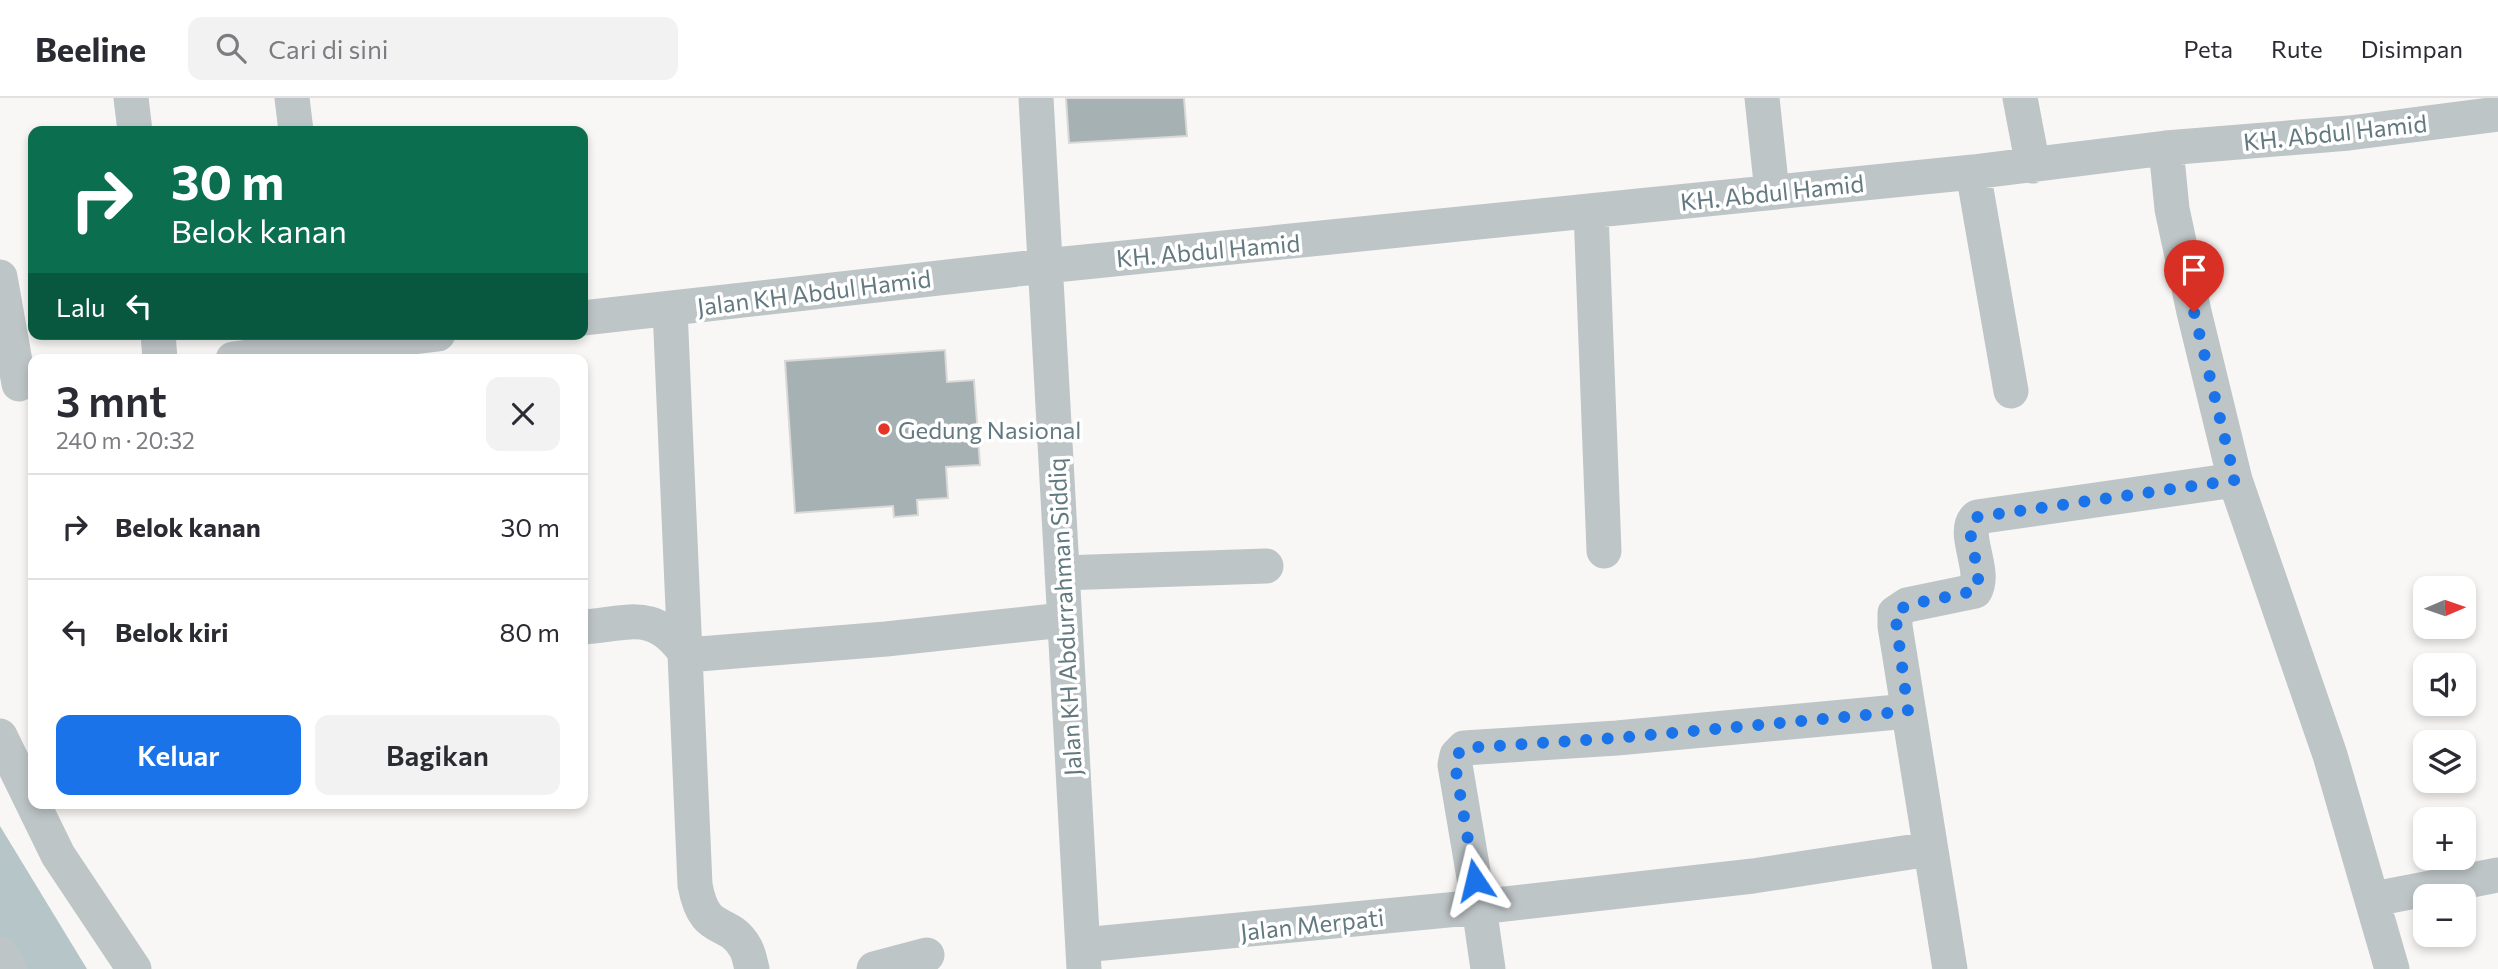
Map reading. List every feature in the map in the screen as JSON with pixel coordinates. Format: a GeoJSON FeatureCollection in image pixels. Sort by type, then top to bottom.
{"type":"FeatureCollection","features":[{"type":"Feature","properties":{"kind":"street"},"geometry":{"type":"LineString","coordinates":[[131,98],[134,126]]}},
{"type":"Feature","properties":{"kind":"street"},"geometry":{"type":"LineString","coordinates":[[292,98],[295,126]]}},
{"type":"Feature","properties":{"kind":"street","name":"Jalan KH Abdurrahman Siddiq"},"geometry":{"type":"LineString","coordinates":[[1036,98],[1083,957]]}},
{"type":"Feature","properties":{"kind":"street"},"geometry":{"type":"LineString","coordinates":[[1762,98],[1772,192]]}},
{"type":"Feature","properties":{"kind":"street"},"geometry":{"type":"LineString","coordinates":[[2020,98],[2034,166]]}},
{"type":"Feature","properties":{"kind":"street","name":"KH. Abdul Hamid"},"geometry":{"type":"LineString","coordinates":[[1045,266],[2034,166],[2166,148],[2349,133],[2498,114]]}},
{"type":"Feature","properties":{"kind":"street"},"geometry":{"type":"LineString","coordinates":[[2166,148],[2172,209],[2235,480],[2330,755],[2392,969]]}},
{"type":"Feature","properties":{"kind":"street"},"geometry":{"type":"LineString","coordinates":[[1973,172],[2011,391]]}},
{"type":"Feature","properties":{"kind":"street"},"geometry":{"type":"LineString","coordinates":[[1591,211],[1604,551]]}},
{"type":"Feature","properties":{"kind":"street","name":"Jalan KH Abdul Hamid"},"geometry":{"type":"LineString","coordinates":[[588,317],[1045,266]]}},
{"type":"Feature","properties":{"kind":"street"},"geometry":{"type":"LineString","coordinates":[[0,277],[17,385]]}},
{"type":"Feature","properties":{"kind":"street"},"geometry":{"type":"LineString","coordinates":[[670,309],[695,885],[699,907],[708,920],[726,929],[745,947],[752,969]]}},
{"type":"Feature","properties":{"kind":"street"},"geometry":{"type":"LineString","coordinates":[[268,354],[382,340]]}},
{"type":"Feature","properties":{"kind":"street"},"geometry":{"type":"LineString","coordinates":[[1950,969],[1908,711],[1895,613],[1907,605],[1975,591],[1979,578],[1971,529],[1977,517],[2235,480]]}},
{"type":"Feature","properties":{"kind":"street"},"geometry":{"type":"LineString","coordinates":[[1062,573],[1266,566]]}},
{"type":"Feature","properties":{"kind":"street"},"geometry":{"type":"LineString","coordinates":[[687,654],[886,639],[1063,620]]}},
{"type":"Feature","properties":{"kind":"street"},"geometry":{"type":"LineString","coordinates":[[588,627],[642,622],[655,624],[670,631],[687,654]]}},
{"type":"Feature","properties":{"kind":"street"},"geometry":{"type":"LineString","coordinates":[[1488,969],[1455,765],[1457,755],[1464,748],[1617,738],[1908,711]]}},
{"type":"Feature","properties":{"kind":"street"},"geometry":{"type":"LineString","coordinates":[[0,736],[27,776]]}},
{"type":"Feature","properties":{"kind":"street"},"geometry":{"type":"LineString","coordinates":[[40,809],[58,855],[134,969]]}},
{"type":"Feature","properties":{"kind":"street","name":"Jalan Merpati"},"geometry":{"type":"LineString","coordinates":[[1083,957],[1479,907],[1753,876],[1930,849]]}},
{"type":"Feature","properties":{"kind":"street"},"geometry":{"type":"LineString","coordinates":[[2374,900],[2498,875]]}},
{"type":"Feature","properties":{"kind":"street"},"geometry":{"type":"LineString","coordinates":[[0,954],[9,969]]}},
{"type":"Feature","properties":{"kind":"street"},"geometry":{"type":"LineString","coordinates":[[874,969],[927,955]]}},
{"type":"Feature","properties":{"kind":"shaded area"},"geometry":{"type":"Polygon","coordinates":[[[0,826],[87,969],[19,969],[0,937],[0,826]]]}},
{"type":"Feature","properties":{"kind":"building"},"geometry":{"type":"Polygon","coordinates":[[[1066,98],[1184,98],[1187,136],[1069,143],[1066,98]]]}},
{"type":"Feature","properties":{"kind":"building","name":"Gedung Nasional"},"geometry":{"type":"Polygon","coordinates":[[[945,350],[947,382],[974,380],[980,465],[946,467],[948,498],[917,500],[918,515],[894,517],[893,506],[795,513],[785,361],[945,350]]]}},
{"type":"Feature","properties":{"kind":"place","name":"Gedung Nasional"},"geometry":{"type":"Point","coordinates":[884,429]}},
{"type":"Feature","properties":{"kind":"route"},"geometry":{"type":"LineString","coordinates":[[1475,880],[1455,765],[1460,750],[1908,711],[1895,613],[1907,605],[1975,591],[1979,578],[1971,529],[1973,520],[1977,517],[2235,480],[2194,312]]}}]}
